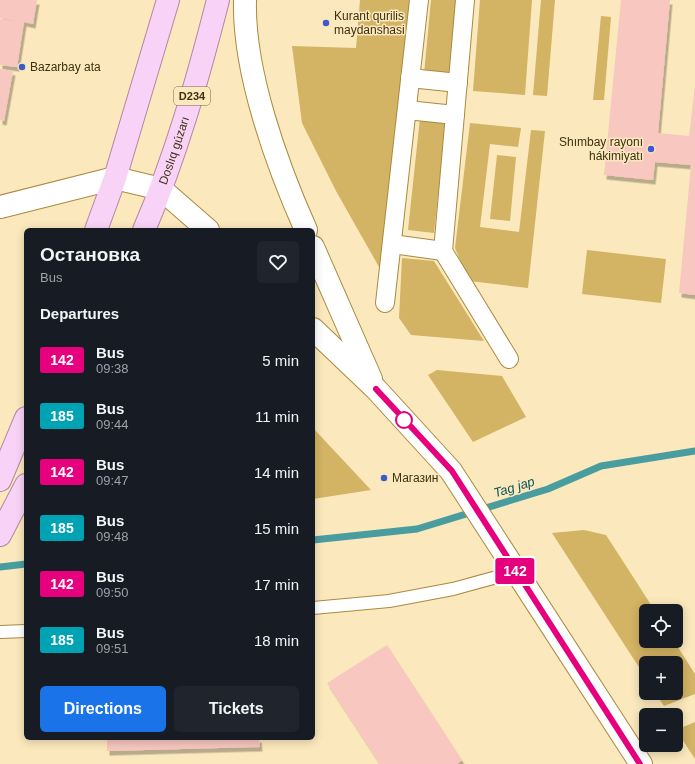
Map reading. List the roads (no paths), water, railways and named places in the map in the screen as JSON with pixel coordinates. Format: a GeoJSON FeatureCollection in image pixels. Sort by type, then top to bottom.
{"type":"FeatureCollection","features":[{"type":"Feature","properties":{"kind":"main road"},"geometry":{"type":"LineString","coordinates":[[97,228],[115,178],[168,0]]}},
{"type":"Feature","properties":{"kind":"main road","name":"Doslıq gúzarı"},"geometry":{"type":"LineString","coordinates":[[145,228],[161,190],[198,79],[218,0]]}},
{"type":"Feature","properties":{"kind":"main road"},"geometry":{"type":"LineString","coordinates":[[245,0],[244,17],[255,87],[273,145],[305,228]]}},
{"type":"Feature","properties":{"kind":"main road"},"geometry":{"type":"LineString","coordinates":[[0,207],[115,178],[161,190],[206,228]]}},
{"type":"Feature","properties":{"kind":"main road"},"geometry":{"type":"LineString","coordinates":[[315,252],[376,389]]}},
{"type":"Feature","properties":{"kind":"main road"},"geometry":{"type":"LineString","coordinates":[[315,331],[376,389],[452,471],[515,572],[640,764]]}},
{"type":"Feature","properties":{"kind":"main road"},"geometry":{"type":"LineString","coordinates":[[315,352],[376,389]]}},
{"type":"Feature","properties":{"kind":"main road"},"geometry":{"type":"LineString","coordinates":[[0,480],[24,423]]}},
{"type":"Feature","properties":{"kind":"main road"},"geometry":{"type":"LineString","coordinates":[[0,535],[24,489]]}},
{"type":"Feature","properties":{"kind":"street"},"geometry":{"type":"LineString","coordinates":[[385,303],[419,0]]}},
{"type":"Feature","properties":{"kind":"street"},"geometry":{"type":"LineString","coordinates":[[466,0],[442,251],[509,359]]}},
{"type":"Feature","properties":{"kind":"street"},"geometry":{"type":"LineString","coordinates":[[410,78],[458,83]]}},
{"type":"Feature","properties":{"kind":"street"},"geometry":{"type":"LineString","coordinates":[[407,110],[455,115]]}},
{"type":"Feature","properties":{"kind":"street"},"geometry":{"type":"LineString","coordinates":[[392,244],[442,251]]}},
{"type":"Feature","properties":{"kind":"lane"},"geometry":{"type":"LineString","coordinates":[[315,608],[389,601],[452,589],[515,572]]}},
{"type":"Feature","properties":{"kind":"lane"},"geometry":{"type":"LineString","coordinates":[[0,632],[24,631]]}},
{"type":"Feature","properties":{"kind":"waterway","name":"Tag jap"},"geometry":{"type":"LineString","coordinates":[[315,540],[417,529],[548,489],[601,466],[695,451]]}},
{"type":"Feature","properties":{"kind":"waterway","name":"Tag jap"},"geometry":{"type":"LineString","coordinates":[[0,567],[24,564]]}},
{"type":"Feature","properties":{"kind":"place","name":"Kurant qurilis maydanshasi"},"geometry":{"type":"Point","coordinates":[326,23]}},
{"type":"Feature","properties":{"kind":"place","name":"Bazarbay ata"},"geometry":{"type":"Point","coordinates":[22,67]}},
{"type":"Feature","properties":{"kind":"place","name":"Shımbay rayonı hákimiyatı"},"geometry":{"type":"Point","coordinates":[651,149]}},
{"type":"Feature","properties":{"kind":"place","name":"Магазин"},"geometry":{"type":"Point","coordinates":[384,478]}}]}
